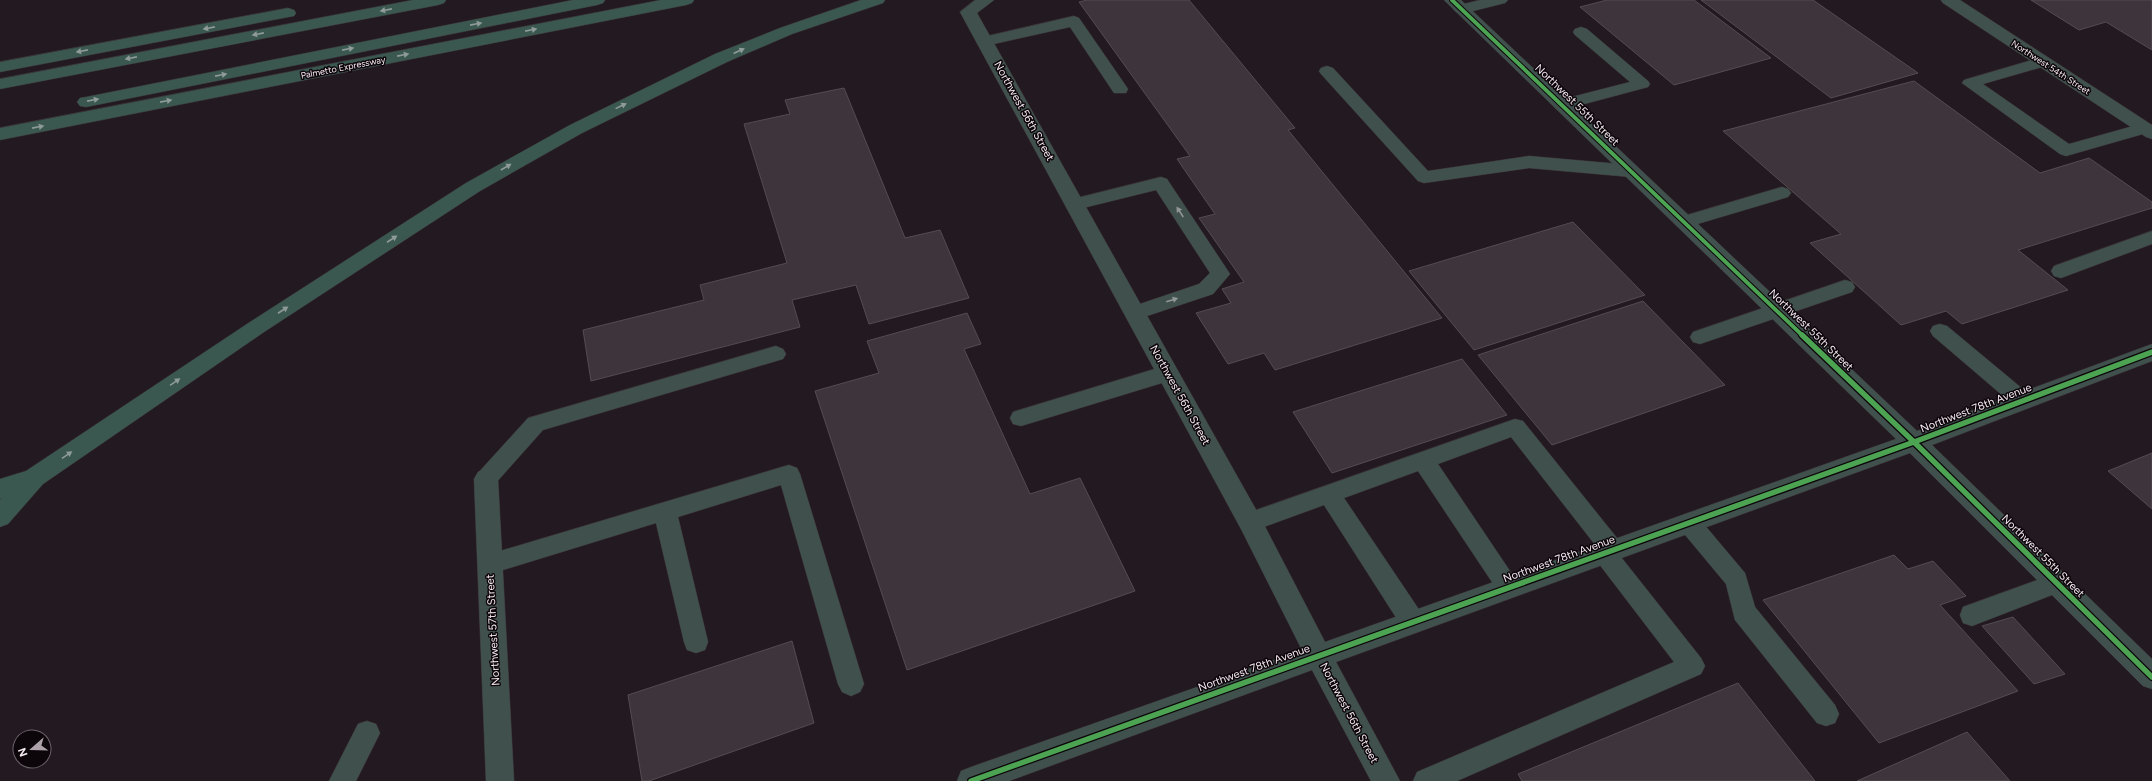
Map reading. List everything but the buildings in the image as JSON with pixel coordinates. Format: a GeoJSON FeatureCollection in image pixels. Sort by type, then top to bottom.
{"type":"FeatureCollection","features":[{"type":"Feature","properties":{"kind":"highway"},"geometry":{"type":"LineString","coordinates":[[0,66],[358,0]]}},
{"type":"Feature","properties":{"kind":"highway"},"geometry":{"type":"LineString","coordinates":[[0,84],[438,0]]}},
{"type":"Feature","properties":{"kind":"highway"},"geometry":{"type":"LineString","coordinates":[[0,118],[597,0]]}},
{"type":"Feature","properties":{"kind":"highway","name":"Palmetto Expressway"},"geometry":{"type":"LineString","coordinates":[[0,134],[686,0]]}},
{"type":"Feature","properties":{"kind":"highway"},"geometry":{"type":"LineString","coordinates":[[0,489],[35,477],[384,244],[473,187],[545,145],[639,97],[727,56],[786,31],[877,0]]}},
{"type":"Feature","properties":{"kind":"highway"},"geometry":{"type":"LineString","coordinates":[[0,517],[35,477]]}},
{"type":"Feature","properties":{"kind":"street","name":"Northwest 54th Street"},"geometry":{"type":"LineString","coordinates":[[1949,0],[2148,131]]}},
{"type":"Feature","properties":{"kind":"street","name":"Northwest 55th Street"},"geometry":{"type":"LineString","coordinates":[[1457,4],[1914,442],[2152,677]]}},
{"type":"Feature","properties":{"kind":"street","name":"Northwest 56th Street"},"geometry":{"type":"LineString","coordinates":[[977,6],[985,40],[1250,522],[1318,655],[1386,781]]}},
{"type":"Feature","properties":{"kind":"street","name":"Northwest 78th Avenue"},"geometry":{"type":"LineString","coordinates":[[971,781],[1914,442],[2152,352]]}},
{"type":"Feature","properties":{"kind":"street","name":"Northwest 57th Street"},"geometry":{"type":"LineString","coordinates":[[486,479],[500,781]]}},
{"type":"Feature","properties":{"kind":"lane"},"geometry":{"type":"LineString","coordinates":[[1457,4],[1500,0]]}},
{"type":"Feature","properties":{"kind":"lane"},"geometry":{"type":"LineString","coordinates":[[985,40],[1074,21],[1120,89]]}},
{"type":"Feature","properties":{"kind":"lane"},"geometry":{"type":"LineString","coordinates":[[1562,105],[1642,84],[1582,32]]}},
{"type":"Feature","properties":{"kind":"lane"},"geometry":{"type":"LineString","coordinates":[[2043,62],[1970,83],[2066,150],[2148,131]]}},
{"type":"Feature","properties":{"kind":"lane"},"geometry":{"type":"LineString","coordinates":[[1327,71],[1424,177],[1528,162],[1631,171]]}},
{"type":"Feature","properties":{"kind":"lane"},"geometry":{"type":"LineString","coordinates":[[1075,204],[1161,183],[1220,274],[1206,289],[1135,313]]}},
{"type":"Feature","properties":{"kind":"lane"},"geometry":{"type":"LineString","coordinates":[[1684,222],[1782,193]]}},
{"type":"Feature","properties":{"kind":"lane"},"geometry":{"type":"LineString","coordinates":[[2060,272],[2152,237]]}},
{"type":"Feature","properties":{"kind":"lane"},"geometry":{"type":"LineString","coordinates":[[1700,337],[1845,287]]}},
{"type":"Feature","properties":{"kind":"lane"},"geometry":{"type":"LineString","coordinates":[[1940,331],[2023,401]]}},
{"type":"Feature","properties":{"kind":"lane"},"geometry":{"type":"LineString","coordinates":[[486,479],[536,424],[776,354]]}},
{"type":"Feature","properties":{"kind":"lane"},"geometry":{"type":"LineString","coordinates":[[1021,418],[1168,373]]}},
{"type":"Feature","properties":{"kind":"lane"},"geometry":{"type":"LineString","coordinates":[[1250,522],[1515,427],[1692,666],[1426,781]]}},
{"type":"Feature","properties":{"kind":"lane"},"geometry":{"type":"LineString","coordinates":[[1423,460],[1508,587]]}},
{"type":"Feature","properties":{"kind":"lane"},"geometry":{"type":"LineString","coordinates":[[490,564],[789,474],[851,684]]}},
{"type":"Feature","properties":{"kind":"lane"},"geometry":{"type":"LineString","coordinates":[[1329,494],[1413,622]]}},
{"type":"Feature","properties":{"kind":"lane"},"geometry":{"type":"LineString","coordinates":[[665,512],[696,642]]}},
{"type":"Feature","properties":{"kind":"lane"},"geometry":{"type":"LineString","coordinates":[[1689,523],[1737,580],[1744,612],[1826,714]]}},
{"type":"Feature","properties":{"kind":"lane"},"geometry":{"type":"LineString","coordinates":[[1972,615],[2057,583]]}},
{"type":"Feature","properties":{"kind":"lane"},"geometry":{"type":"LineString","coordinates":[[342,781],[367,733]]}},
{"type":"Feature","properties":{"kind":"cycle path"},"geometry":{"type":"LineString","coordinates":[[1452,0],[1914,442],[2152,677]]}},
{"type":"Feature","properties":{"kind":"cycle path"},"geometry":{"type":"LineString","coordinates":[[971,781],[1914,442],[2152,352]]}}]}
